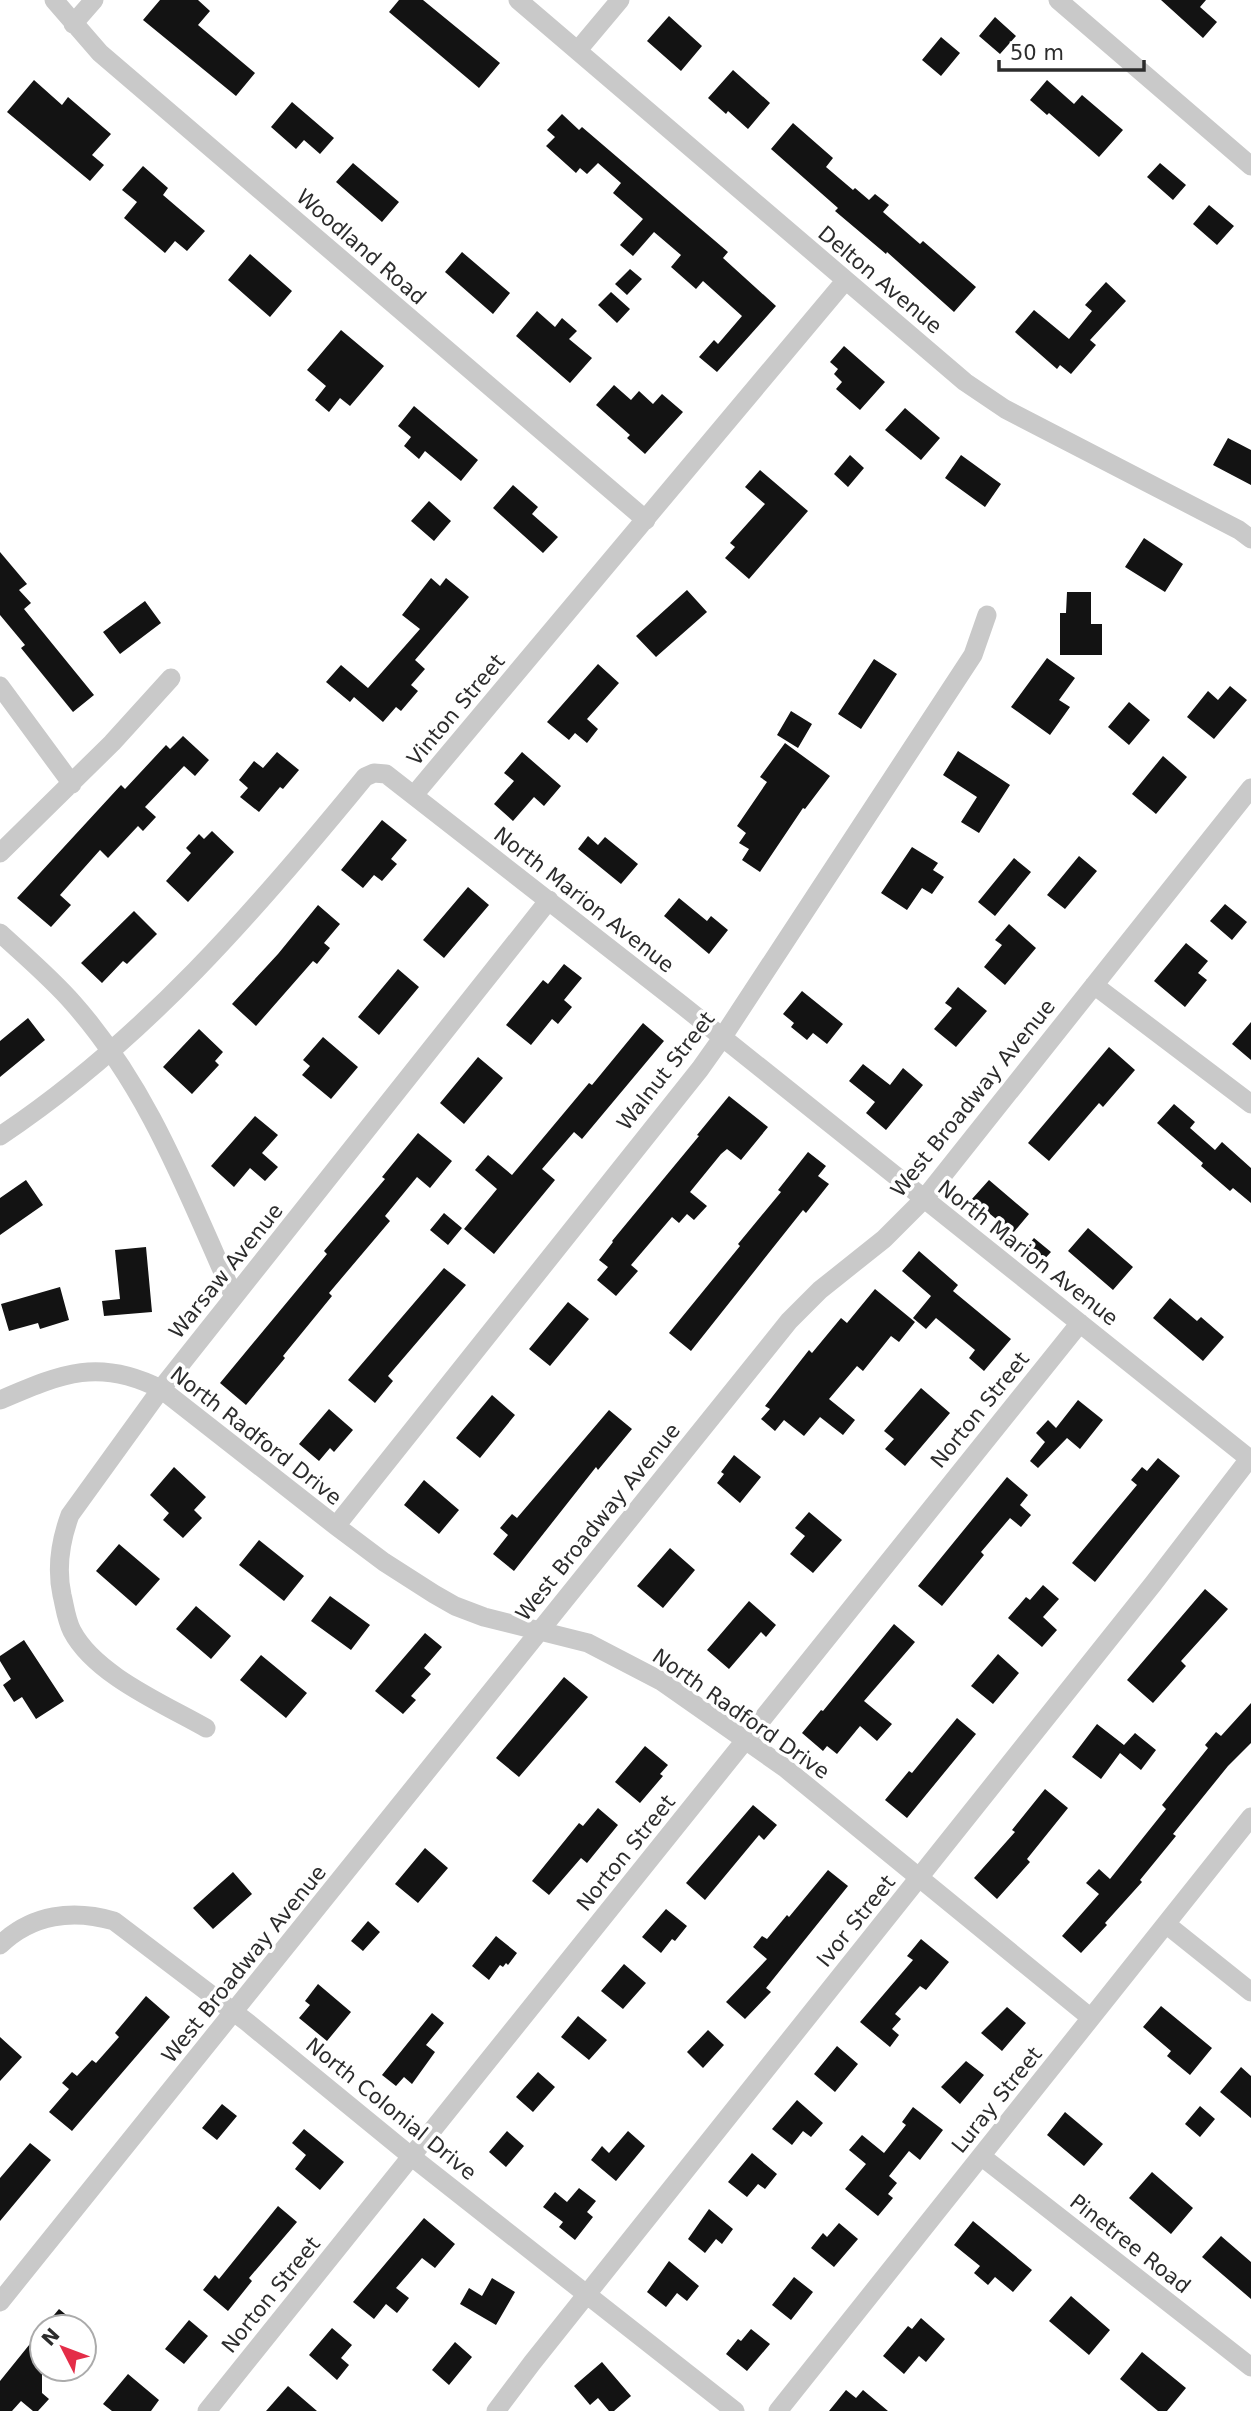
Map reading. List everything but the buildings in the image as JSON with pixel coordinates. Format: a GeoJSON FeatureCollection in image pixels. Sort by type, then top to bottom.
{"type":"FeatureCollection","features":[{"type":"Feature","properties":{"kind":"street","name":"Woodland Road"},"geometry":{"type":"LineString","coordinates":[[54,0],[73,24],[111,62],[646,520]]}},
{"type":"Feature","properties":{"kind":"street"},"geometry":{"type":"LineString","coordinates":[[73,24],[94,0]]}},
{"type":"Feature","properties":{"kind":"street","name":"Delton Avenue"},"geometry":{"type":"LineString","coordinates":[[518,0],[965,382],[1004,410],[1239,530],[1251,539]]}},
{"type":"Feature","properties":{"kind":"street"},"geometry":{"type":"LineString","coordinates":[[578,50],[620,0]]}},
{"type":"Feature","properties":{"kind":"street"},"geometry":{"type":"LineString","coordinates":[[1058,0],[1251,166]]}},
{"type":"Feature","properties":{"kind":"street","name":"Vinton Street"},"geometry":{"type":"LineString","coordinates":[[0,1136],[111,1051],[222,945],[281,879],[365,777],[374,773],[386,774],[414,795],[845,281]]}},
{"type":"Feature","properties":{"kind":"street","name":"Walnut Street"},"geometry":{"type":"LineString","coordinates":[[335,1526],[700,1069],[973,655],[987,614]]}},
{"type":"Feature","properties":{"kind":"street"},"geometry":{"type":"LineString","coordinates":[[0,853],[72,784],[172,678]]}},
{"type":"Feature","properties":{"kind":"street"},"geometry":{"type":"LineString","coordinates":[[0,686],[72,784]]}},
{"type":"Feature","properties":{"kind":"street","name":"West Broadway Avenue"},"geometry":{"type":"LineString","coordinates":[[0,2302],[789,1321],[820,1290],[884,1239],[924,1199],[1251,788]]}},
{"type":"Feature","properties":{"kind":"street","name":"North Marion Avenue"},"geometry":{"type":"LineString","coordinates":[[414,795],[550,900],[1250,1459]]}},
{"type":"Feature","properties":{"kind":"street","name":"Warsaw Avenue"},"geometry":{"type":"LineString","coordinates":[[206,1728],[107,1671],[90,1656],[73,1633],[60,1588],[58,1557],[70,1515],[160,1389],[550,900]]}},
{"type":"Feature","properties":{"kind":"street"},"geometry":{"type":"LineString","coordinates":[[0,933],[74,1004],[111,1051],[175,1161],[234,1297]]}},
{"type":"Feature","properties":{"kind":"street"},"geometry":{"type":"LineString","coordinates":[[1094,985],[1251,1104]]}},
{"type":"Feature","properties":{"kind":"street","name":"Norton Street"},"geometry":{"type":"LineString","coordinates":[[207,2411],[1080,1323]]}},
{"type":"Feature","properties":{"kind":"street","name":"North Radford Drive"},"geometry":{"type":"LineString","coordinates":[[0,1399],[80,1371],[123,1374],[160,1389],[335,1526],[384,1562],[455,1606],[484,1617],[588,1643],[661,1681],[785,1768],[1091,2018]]}},
{"type":"Feature","properties":{"kind":"street","name":"Ivor Street"},"geometry":{"type":"LineString","coordinates":[[496,2411],[1250,1459]]}},
{"type":"Feature","properties":{"kind":"street","name":"Luray Street"},"geometry":{"type":"LineString","coordinates":[[778,2411],[1251,1817]]}},
{"type":"Feature","properties":{"kind":"street","name":"North Colonial Drive"},"geometry":{"type":"LineString","coordinates":[[0,1945],[22,1929],[52,1917],[91,1914],[114,1922],[234,2012],[412,2157],[735,2411]]}},
{"type":"Feature","properties":{"kind":"street"},"geometry":{"type":"LineString","coordinates":[[1166,1924],[1251,1992]]}},
{"type":"Feature","properties":{"kind":"street","name":"Pinetree Road"},"geometry":{"type":"LineString","coordinates":[[981,2156],[1251,2367]]}}]}
